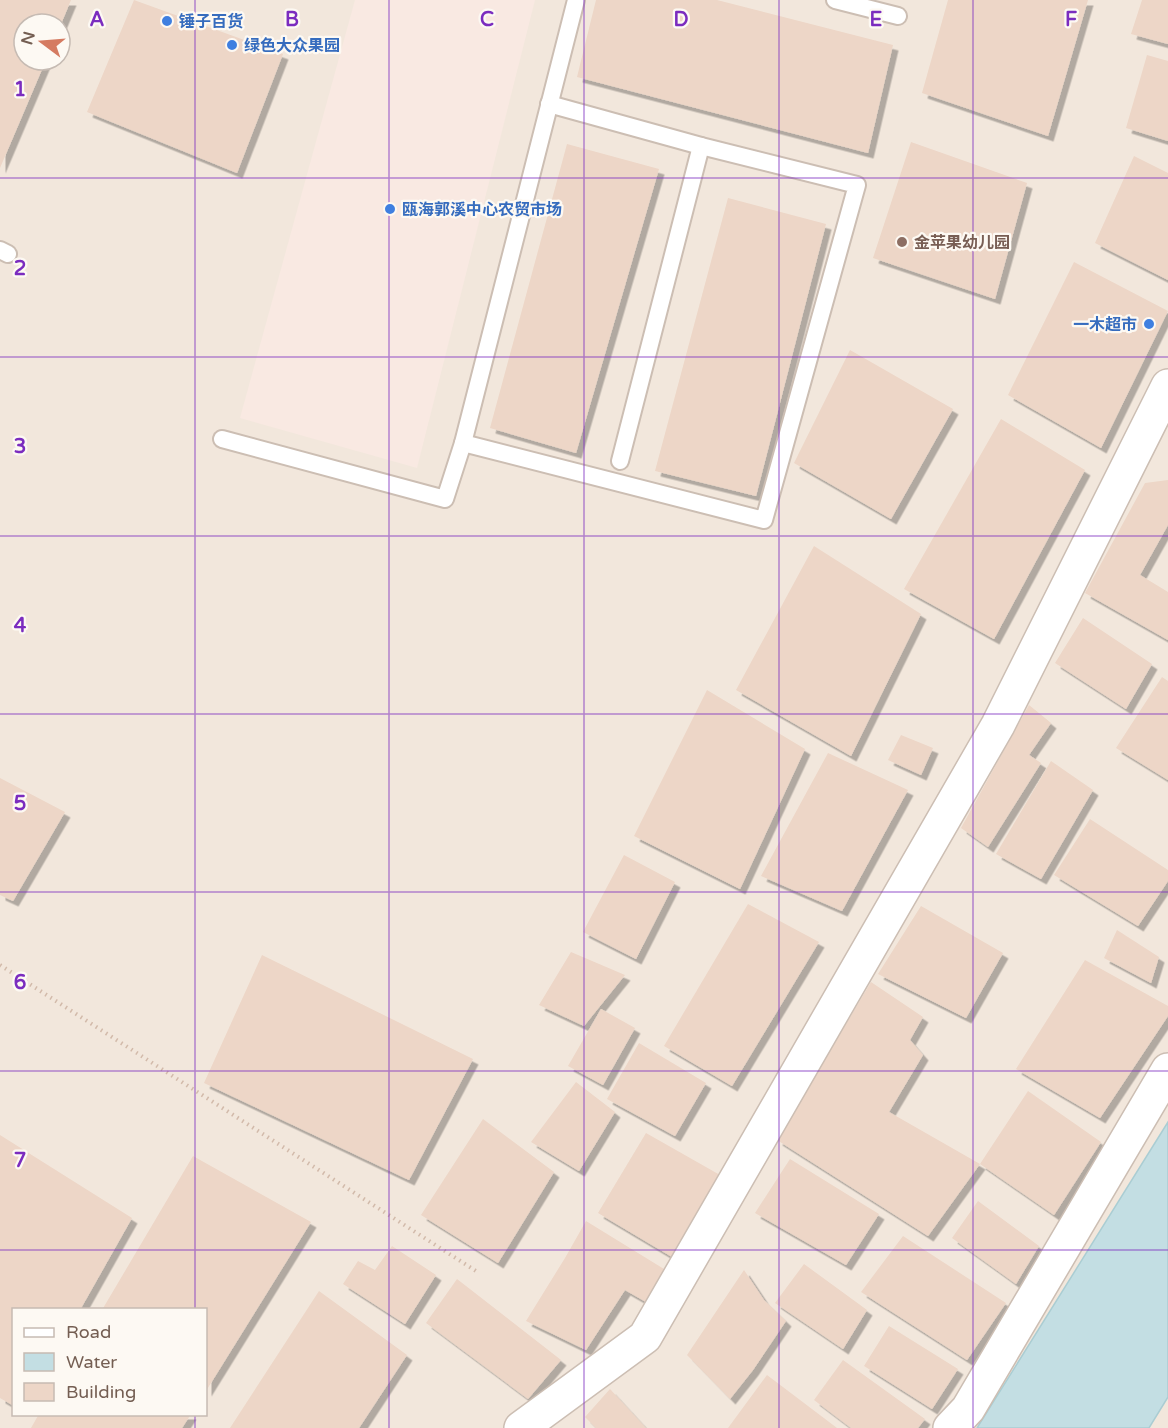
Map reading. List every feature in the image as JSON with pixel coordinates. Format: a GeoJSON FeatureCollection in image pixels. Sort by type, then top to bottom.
{"type":"FeatureCollection","features":[{"type":"Feature","properties":{"kind":"street"},"geometry":{"type":"LineString","coordinates":[[521,1428],[645,1337],[998,725],[1168,386]]}},
{"type":"Feature","properties":{"kind":"street"},"geometry":{"type":"LineString","coordinates":[[950,1428],[968,1409],[1168,1070]]}},
{"type":"Feature","properties":{"kind":"lane"},"geometry":{"type":"LineString","coordinates":[[222,439],[445,499],[463,442],[576,0]]}},
{"type":"Feature","properties":{"kind":"lane"},"geometry":{"type":"LineString","coordinates":[[835,0],[898,16]]}},
{"type":"Feature","properties":{"kind":"lane"},"geometry":{"type":"LineString","coordinates":[[463,442],[764,520],[857,185],[701,146],[549,104]]}},
{"type":"Feature","properties":{"kind":"lane"},"geometry":{"type":"LineString","coordinates":[[621,461],[701,146]]}},
{"type":"Feature","properties":{"kind":"path"},"geometry":{"type":"LineString","coordinates":[[0,965],[479,1274]]}},
{"type":"Feature","properties":{"kind":"shaded area"},"geometry":{"type":"Polygon","coordinates":[[[0,0],[1168,0],[1168,1122],[977,1428],[0,1428],[0,0]]]}},
{"type":"Feature","properties":{"kind":"shaded area","name":"瓯海郭溪中心农贸市场"},"geometry":{"type":"Polygon","coordinates":[[[355,0],[535,0],[417,468],[240,418],[355,0]]]}},
{"type":"Feature","properties":{"kind":"shaded area"},"geometry":{"type":"Polygon","coordinates":[[[1168,1397],[1168,1428],[1149,1428],[1158,1412],[1168,1397]]]}},
{"type":"Feature","properties":{"kind":"water"},"geometry":{"type":"Polygon","coordinates":[[[1168,1122],[1168,1397],[1149,1428],[977,1428],[1168,1122]]]}},
{"type":"Feature","properties":{"kind":"building"},"geometry":{"type":"Polygon","coordinates":[[[0,0],[71,0],[66,12],[12,12],[12,72],[41,72],[0,168],[0,0]]]}},
{"type":"Feature","properties":{"kind":"building"},"geometry":{"type":"Polygon","coordinates":[[[134,0],[283,54],[237,173],[87,112],[134,0]]]}},
{"type":"Feature","properties":{"kind":"building"},"geometry":{"type":"Polygon","coordinates":[[[596,0],[717,0],[893,45],[868,153],[577,77],[596,0]]]}},
{"type":"Feature","properties":{"kind":"building"},"geometry":{"type":"Polygon","coordinates":[[[948,0],[1088,0],[1048,136],[922,93],[948,0]]]}},
{"type":"Feature","properties":{"kind":"building"},"geometry":{"type":"Polygon","coordinates":[[[1142,0],[1168,0],[1168,44],[1131,34],[1142,0]]]}},
{"type":"Feature","properties":{"kind":"building"},"geometry":{"type":"Polygon","coordinates":[[[1147,55],[1168,61],[1168,141],[1126,128],[1147,55]]]}},
{"type":"Feature","properties":{"kind":"building"},"geometry":{"type":"Polygon","coordinates":[[[911,142],[1027,183],[995,299],[873,258],[911,142]]]}},
{"type":"Feature","properties":{"kind":"building"},"geometry":{"type":"Polygon","coordinates":[[[567,144],[659,169],[576,453],[490,428],[567,144]]]}},
{"type":"Feature","properties":{"kind":"building"},"geometry":{"type":"Polygon","coordinates":[[[1134,156],[1168,173],[1168,280],[1095,243],[1134,156]]]}},
{"type":"Feature","properties":{"kind":"building"},"geometry":{"type":"Polygon","coordinates":[[[728,198],[826,224],[756,496],[655,471],[728,198]]]}},
{"type":"Feature","properties":{"kind":"building"},"geometry":{"type":"Polygon","coordinates":[[[1074,262],[1168,311],[1101,448],[1008,395],[1074,262]]]}},
{"type":"Feature","properties":{"kind":"building"},"geometry":{"type":"Polygon","coordinates":[[[850,350],[953,409],[891,519],[794,463],[850,350]]]}},
{"type":"Feature","properties":{"kind":"building"},"geometry":{"type":"Polygon","coordinates":[[[1001,419],[1085,470],[994,639],[904,589],[1001,419]]]}},
{"type":"Feature","properties":{"kind":"building"},"geometry":{"type":"Polygon","coordinates":[[[1168,480],[1168,525],[1140,575],[1168,592],[1168,640],[1085,593],[1145,483],[1168,480]]]}},
{"type":"Feature","properties":{"kind":"building"},"geometry":{"type":"Polygon","coordinates":[[[814,546],[921,614],[851,756],[736,690],[814,546]]]}},
{"type":"Feature","properties":{"kind":"building"},"geometry":{"type":"Polygon","coordinates":[[[1083,618],[1152,664],[1126,709],[1055,663],[1083,618]]]}},
{"type":"Feature","properties":{"kind":"building"},"geometry":{"type":"Polygon","coordinates":[[[1162,677],[1168,681],[1168,780],[1116,748],[1162,677]]]}},
{"type":"Feature","properties":{"kind":"building"},"geometry":{"type":"Polygon","coordinates":[[[707,690],[805,749],[740,889],[634,836],[707,690]]]}},
{"type":"Feature","properties":{"kind":"building"},"geometry":{"type":"Polygon","coordinates":[[[1029,705],[1051,723],[1029,755],[1041,763],[988,847],[961,828],[1029,705]]]}},
{"type":"Feature","properties":{"kind":"building"},"geometry":{"type":"Polygon","coordinates":[[[901,735],[933,748],[921,775],[888,760],[901,735]]]}},
{"type":"Feature","properties":{"kind":"building"},"geometry":{"type":"Polygon","coordinates":[[[828,753],[908,790],[842,911],[761,876],[828,753]]]}},
{"type":"Feature","properties":{"kind":"building"},"geometry":{"type":"Polygon","coordinates":[[[1051,761],[1093,790],[1041,879],[996,854],[1051,761]]]}},
{"type":"Feature","properties":{"kind":"building"},"geometry":{"type":"Polygon","coordinates":[[[0,778],[65,812],[13,901],[0,895],[0,778]]]}},
{"type":"Feature","properties":{"kind":"building"},"geometry":{"type":"Polygon","coordinates":[[[1090,819],[1168,870],[1168,881],[1138,926],[1054,875],[1090,819]]]}},
{"type":"Feature","properties":{"kind":"building"},"geometry":{"type":"Polygon","coordinates":[[[624,855],[675,882],[636,959],[583,932],[624,855]]]}},
{"type":"Feature","properties":{"kind":"building"},"geometry":{"type":"Polygon","coordinates":[[[748,904],[819,942],[732,1086],[664,1046],[748,904]]]}},
{"type":"Feature","properties":{"kind":"building"},"geometry":{"type":"Polygon","coordinates":[[[921,906],[1003,953],[966,1018],[878,974],[921,906]]]}},
{"type":"Feature","properties":{"kind":"building"},"geometry":{"type":"Polygon","coordinates":[[[1117,930],[1159,957],[1151,983],[1104,958],[1117,930]]]}},
{"type":"Feature","properties":{"kind":"building"},"geometry":{"type":"Polygon","coordinates":[[[571,952],[625,975],[584,1026],[539,1005],[571,952]]]}},
{"type":"Feature","properties":{"kind":"building"},"geometry":{"type":"Polygon","coordinates":[[[262,955],[473,1059],[409,1180],[204,1083],[262,955]]]}},
{"type":"Feature","properties":{"kind":"building"},"geometry":{"type":"Polygon","coordinates":[[[1085,960],[1168,1006],[1168,1016],[1100,1118],[1016,1069],[1085,960]]]}},
{"type":"Feature","properties":{"kind":"building"},"geometry":{"type":"Polygon","coordinates":[[[871,982],[923,1017],[910,1040],[923,1055],[889,1112],[980,1164],[928,1236],[777,1140],[871,982]]]}},
{"type":"Feature","properties":{"kind":"building"},"geometry":{"type":"Polygon","coordinates":[[[601,1009],[635,1028],[603,1085],[568,1066],[601,1009]]]}},
{"type":"Feature","properties":{"kind":"building"},"geometry":{"type":"Polygon","coordinates":[[[639,1043],[706,1083],[675,1136],[607,1099],[639,1043]]]}},
{"type":"Feature","properties":{"kind":"building"},"geometry":{"type":"Polygon","coordinates":[[[576,1082],[615,1112],[579,1171],[531,1142],[576,1082]]]}},
{"type":"Feature","properties":{"kind":"building"},"geometry":{"type":"Polygon","coordinates":[[[1028,1091],[1101,1142],[1054,1215],[980,1164],[1028,1091]]]}},
{"type":"Feature","properties":{"kind":"building"},"geometry":{"type":"Polygon","coordinates":[[[483,1119],[554,1172],[498,1263],[421,1215],[483,1119]]]}},
{"type":"Feature","properties":{"kind":"building"},"geometry":{"type":"Polygon","coordinates":[[[646,1133],[720,1175],[672,1257],[598,1213],[646,1133]]]}},
{"type":"Feature","properties":{"kind":"building"},"geometry":{"type":"Polygon","coordinates":[[[0,1135],[132,1218],[81,1308],[12,1308],[12,1405],[0,1398],[0,1135]]]}},
{"type":"Feature","properties":{"kind":"building"},"geometry":{"type":"Polygon","coordinates":[[[193,1156],[311,1222],[207,1389],[207,1308],[103,1308],[193,1156]]]}},
{"type":"Feature","properties":{"kind":"building"},"geometry":{"type":"Polygon","coordinates":[[[790,1159],[879,1214],[846,1265],[755,1213],[790,1159]]]}},
{"type":"Feature","properties":{"kind":"building"},"geometry":{"type":"Polygon","coordinates":[[[978,1201],[1039,1246],[1016,1284],[952,1238],[978,1201]]]}},
{"type":"Feature","properties":{"kind":"building"},"geometry":{"type":"Polygon","coordinates":[[[586,1221],[664,1269],[646,1302],[625,1290],[586,1350],[526,1321],[586,1221]]]}},
{"type":"Feature","properties":{"kind":"building"},"geometry":{"type":"Polygon","coordinates":[[[903,1236],[1006,1303],[967,1360],[861,1292],[903,1236]]]}},
{"type":"Feature","properties":{"kind":"building"},"geometry":{"type":"Polygon","coordinates":[[[392,1246],[436,1275],[405,1324],[343,1284],[358,1261],[375,1270],[392,1246]]]}},
{"type":"Feature","properties":{"kind":"building"},"geometry":{"type":"Polygon","coordinates":[[[804,1264],[867,1310],[843,1349],[775,1303],[804,1264]]]}},
{"type":"Feature","properties":{"kind":"building"},"geometry":{"type":"Polygon","coordinates":[[[744,1270],[764,1300],[786,1321],[730,1399],[687,1355],[744,1270]]]}},
{"type":"Feature","properties":{"kind":"building"},"geometry":{"type":"Polygon","coordinates":[[[457,1279],[561,1360],[528,1399],[426,1323],[457,1279]]]}},
{"type":"Feature","properties":{"kind":"building"},"geometry":{"type":"Polygon","coordinates":[[[319,1291],[407,1355],[359,1428],[230,1428],[319,1291]]]}},
{"type":"Feature","properties":{"kind":"building"},"geometry":{"type":"Polygon","coordinates":[[[889,1326],[958,1369],[932,1409],[864,1366],[889,1326]]]}},
{"type":"Feature","properties":{"kind":"building"},"geometry":{"type":"Polygon","coordinates":[[[843,1360],[925,1419],[918,1428],[851,1428],[814,1400],[843,1360]]]}},
{"type":"Feature","properties":{"kind":"building"},"geometry":{"type":"Polygon","coordinates":[[[767,1375],[837,1428],[728,1428],[767,1375]]]}},
{"type":"Feature","properties":{"kind":"building"},"geometry":{"type":"Polygon","coordinates":[[[610,1389],[646,1428],[596,1428],[585,1417],[610,1389]]]}},
{"type":"Feature","properties":{"kind":"building"},"geometry":{"type":"Polygon","coordinates":[[[38,1416],[190,1416],[182,1428],[31,1428],[38,1416]]]}},
{"type":"Feature","properties":{"kind":"place","name":"锤子百货"},"geometry":{"type":"Point","coordinates":[167,21]}},
{"type":"Feature","properties":{"kind":"place","name":"绿色大众果园"},"geometry":{"type":"Point","coordinates":[232,45]}},
{"type":"Feature","properties":{"kind":"place","name":"瓯海郭溪中心农贸市场"},"geometry":{"type":"Point","coordinates":[390,209]}},
{"type":"Feature","properties":{"kind":"place","name":"金苹果幼儿园"},"geometry":{"type":"Point","coordinates":[902,242]}},
{"type":"Feature","properties":{"kind":"place","name":"一木超市"},"geometry":{"type":"Point","coordinates":[1149,324]}}]}
